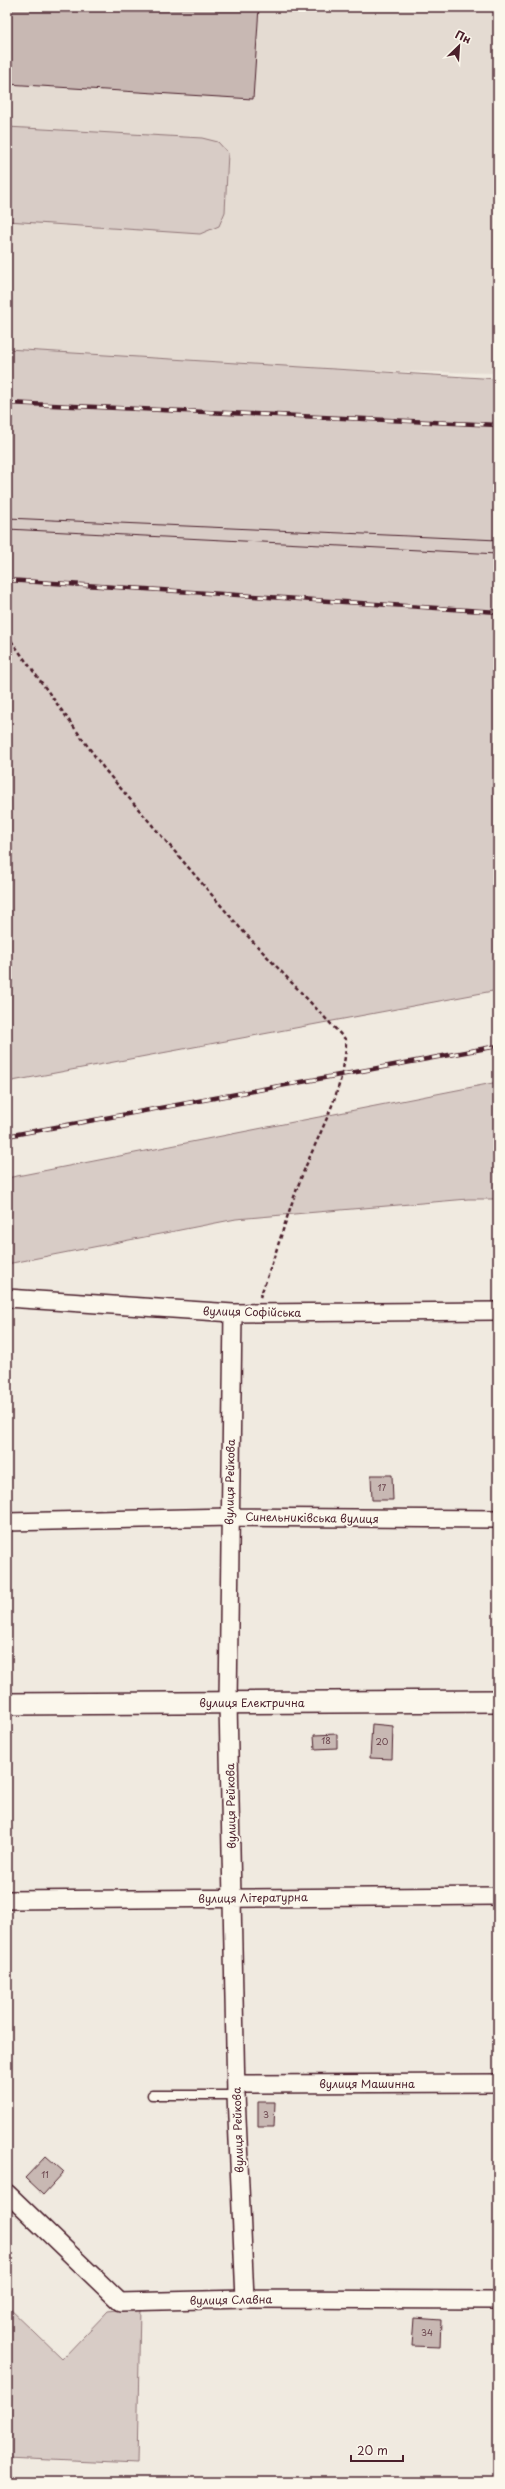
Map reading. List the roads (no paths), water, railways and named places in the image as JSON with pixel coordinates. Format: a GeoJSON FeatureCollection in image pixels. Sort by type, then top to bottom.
{"type":"FeatureCollection","features":[{"type":"Feature","properties":{"kind":"street","name":"вулиця Софійська"},"geometry":{"type":"LineString","coordinates":[[7,1298],[233,1313],[498,1311]]}},
{"type":"Feature","properties":{"kind":"street","name":"вулиця Рейкова"},"geometry":{"type":"LineString","coordinates":[[233,1313],[228,1703],[236,2089],[245,2299]]}},
{"type":"Feature","properties":{"kind":"street","name":"Синельниківська вулиця"},"geometry":{"type":"LineString","coordinates":[[7,1522],[230,1517],[498,1519]]}},
{"type":"Feature","properties":{"kind":"street","name":"вулиця Електрична"},"geometry":{"type":"LineString","coordinates":[[7,1704],[498,1701]]}},
{"type":"Feature","properties":{"kind":"street","name":"вулиця Літературна"},"geometry":{"type":"LineString","coordinates":[[7,1900],[498,1896]]}},
{"type":"Feature","properties":{"kind":"street","name":"вулиця Машинна"},"geometry":{"type":"LineString","coordinates":[[236,2089],[498,2083]]}},
{"type":"Feature","properties":{"kind":"street","name":"вулиця Славна"},"geometry":{"type":"LineString","coordinates":[[7,2193],[120,2302],[245,2299],[498,2300]]}},
{"type":"Feature","properties":{"kind":"lane"},"geometry":{"type":"LineString","coordinates":[[152,2095],[236,2089]]}},
{"type":"Feature","properties":{"kind":"tram line"},"geometry":{"type":"LineString","coordinates":[[7,518],[498,540]]}},
{"type":"Feature","properties":{"kind":"tram line"},"geometry":{"type":"LineString","coordinates":[[7,529],[498,554]]}},
{"type":"Feature","properties":{"kind":"railway"},"geometry":{"type":"LineString","coordinates":[[7,403],[498,425]]}},
{"type":"Feature","properties":{"kind":"railway"},"geometry":{"type":"LineString","coordinates":[[7,580],[498,612]]}},
{"type":"Feature","properties":{"kind":"railway"},"geometry":{"type":"LineString","coordinates":[[7,1136],[498,1046]]}}]}
